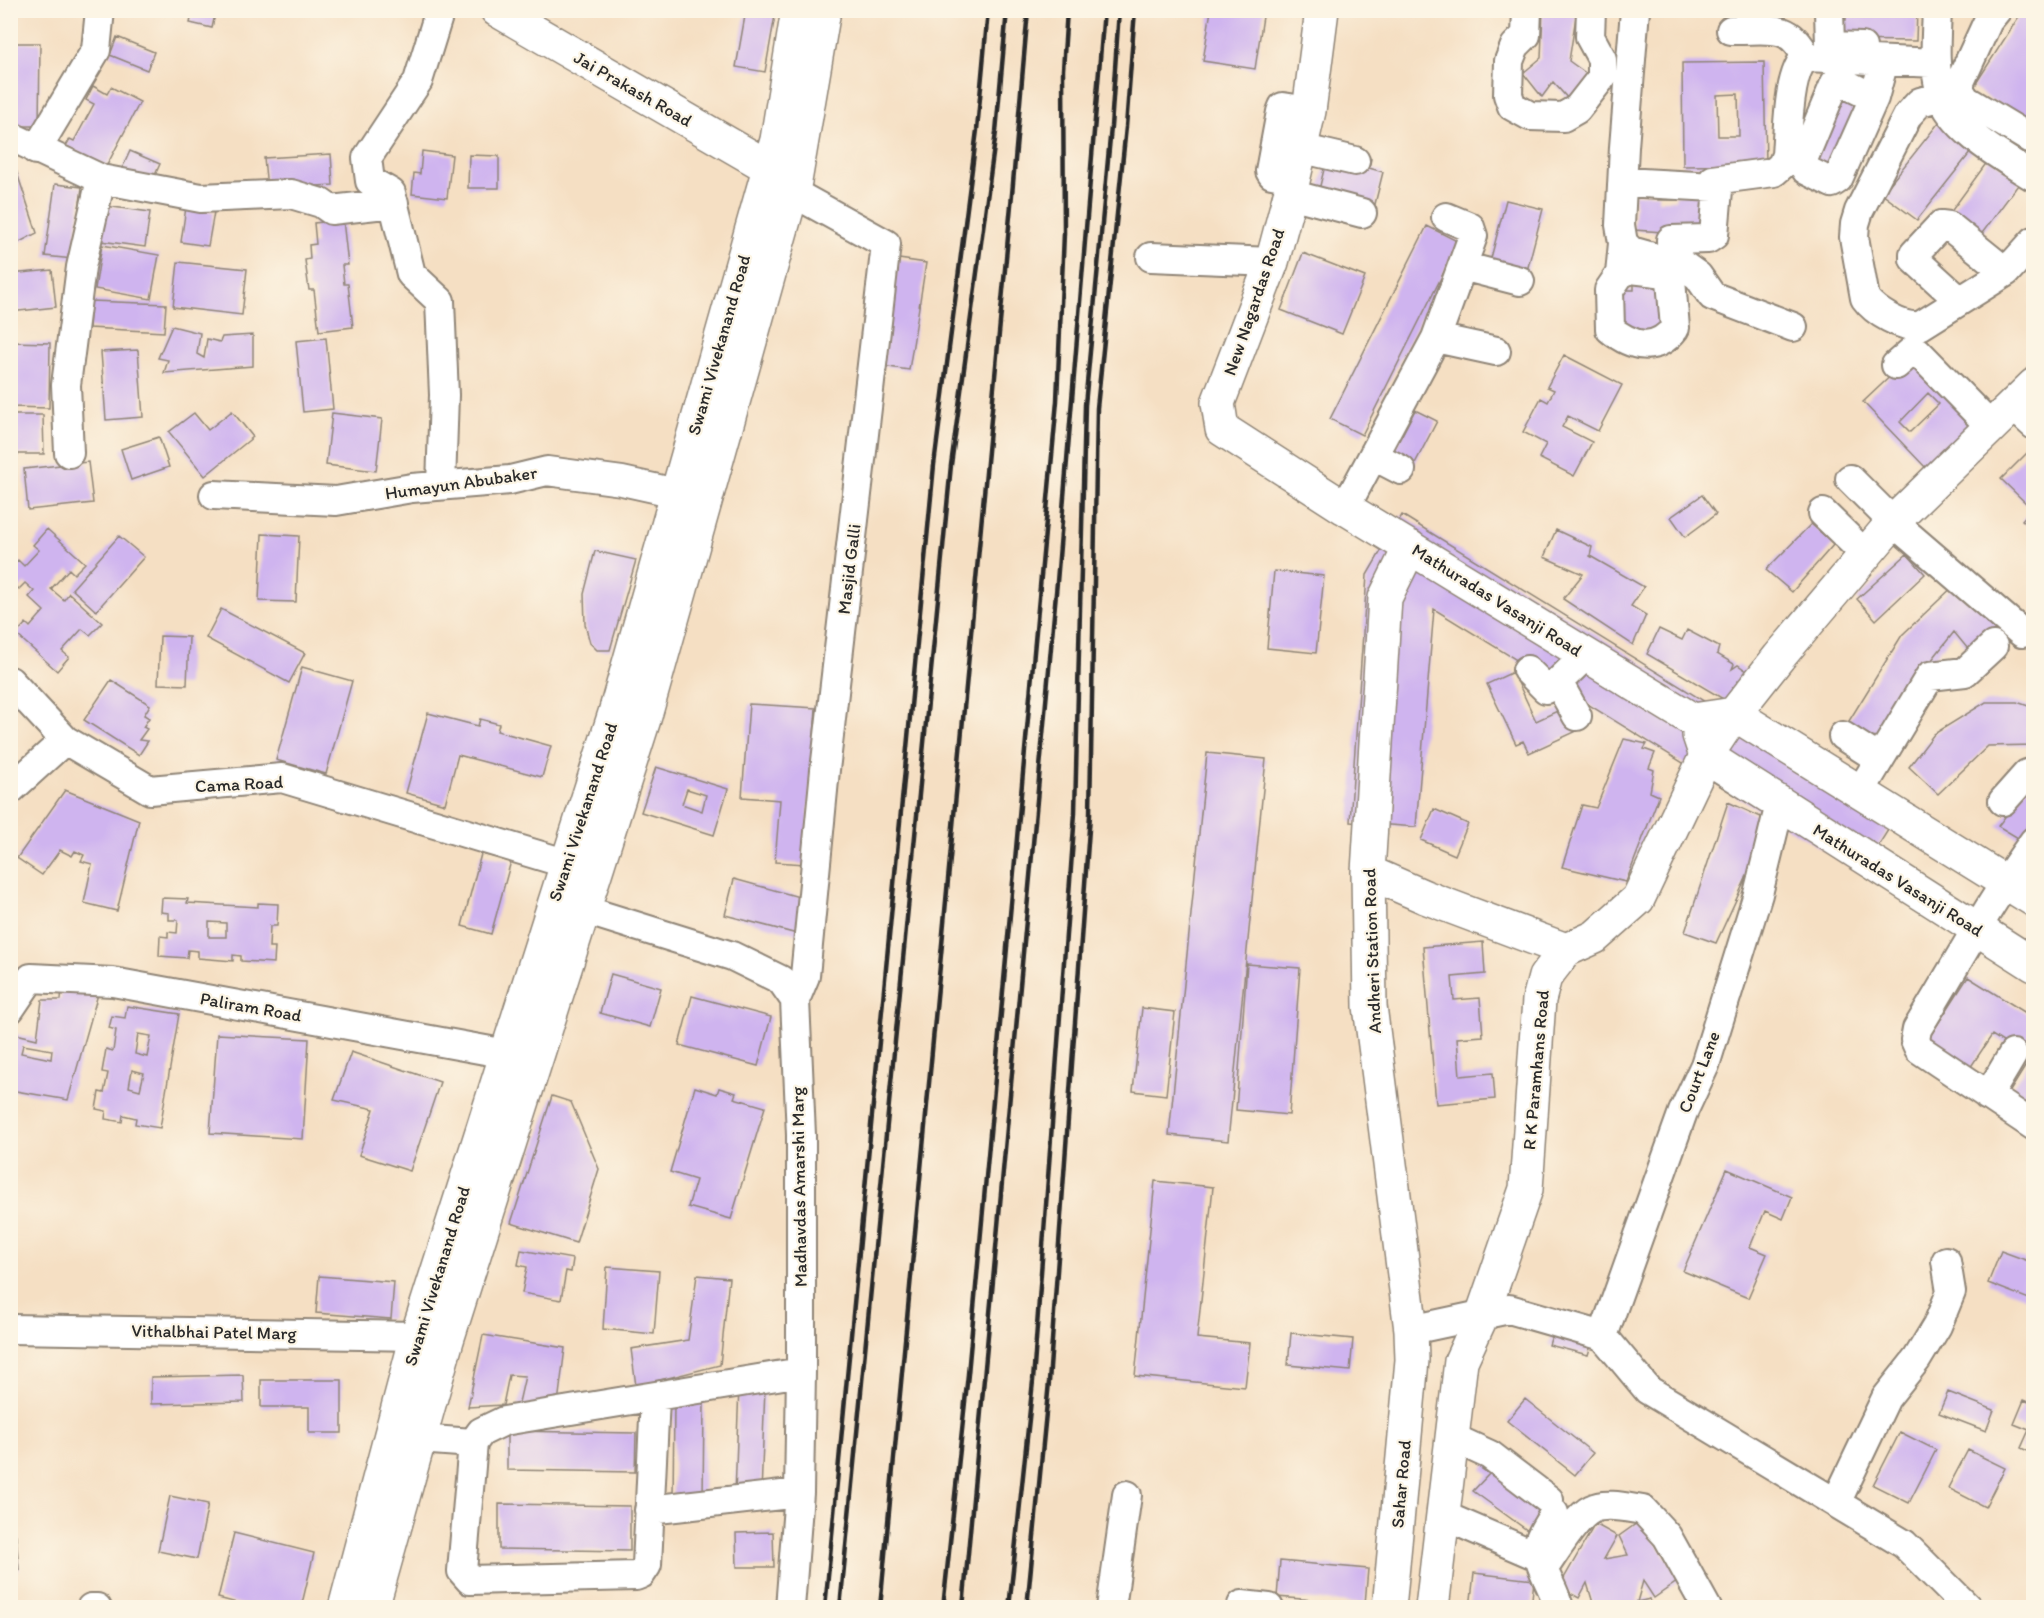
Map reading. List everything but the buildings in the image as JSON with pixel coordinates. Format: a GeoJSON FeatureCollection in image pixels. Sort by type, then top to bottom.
{"type":"FeatureCollection","features":[{"type":"Feature","properties":{"kind":"main road","name":"Jai Prakash Road"},"geometry":{"type":"LineString","coordinates":[[497,10],[770,168]]}},
{"type":"Feature","properties":{"kind":"main road","name":"Swami Vivekanand Road"},"geometry":{"type":"LineString","coordinates":[[691,496],[777,140],[798,10]]}},
{"type":"Feature","properties":{"kind":"main road","name":"Swami Vivekanand Road"},"geometry":{"type":"LineString","coordinates":[[372,1608],[418,1438],[581,868],[615,713],[691,496],[792,192],[824,10]]}},
{"type":"Feature","properties":{"kind":"main road","name":"New Nagardas Road"},"geometry":{"type":"LineString","coordinates":[[1302,480],[1222,429],[1218,403],[1272,262],[1289,162],[1309,111],[1322,10]]}},
{"type":"Feature","properties":{"kind":"main road","name":"R K Paramhans Road"},"geometry":{"type":"LineString","coordinates":[[1461,1361],[1483,1313],[1526,1189],[1539,1000],[1545,977],[1566,950],[1595,937],[1638,899],[1706,756],[1734,714],[1779,657],[1893,522],[2018,411]]}},
{"type":"Feature","properties":{"kind":"main road","name":"Mathuradas Vasanji Road"},"geometry":{"type":"LineString","coordinates":[[1302,480],[1693,720]]}},
{"type":"Feature","properties":{"kind":"main road","name":"Andheri Station Road"},"geometry":{"type":"LineString","coordinates":[[1410,547],[1385,598],[1368,872],[1370,1006],[1411,1345]]}},
{"type":"Feature","properties":{"kind":"main road"},"geometry":{"type":"LineString","coordinates":[[1706,756],[1693,720],[1734,714],[2034,900]]}},
{"type":"Feature","properties":{"kind":"main road","name":"Mathuradas Vasanji Road"},"geometry":{"type":"LineString","coordinates":[[1706,756],[2034,965]]}},
{"type":"Feature","properties":{"kind":"main road"},"geometry":{"type":"LineString","coordinates":[[1368,872],[1425,897],[1566,950]]}},
{"type":"Feature","properties":{"kind":"main road","name":"Swami Vivekanand Road"},"geometry":{"type":"LineString","coordinates":[[345,1608],[417,1336],[507,1054],[570,905]]}},
{"type":"Feature","properties":{"kind":"main road"},"geometry":{"type":"LineString","coordinates":[[1411,1345],[1461,1361],[1432,1608]]}},
{"type":"Feature","properties":{"kind":"main road","name":"Sahar Road"},"geometry":{"type":"LineString","coordinates":[[1389,1608],[1411,1345]]}},
{"type":"Feature","properties":{"kind":"street"},"geometry":{"type":"LineString","coordinates":[[36,150],[96,50],[100,10]]}},
{"type":"Feature","properties":{"kind":"street"},"geometry":{"type":"LineString","coordinates":[[440,10],[418,81],[367,158],[370,182],[392,193],[411,274],[440,301],[444,395],[441,485]]}},
{"type":"Feature","properties":{"kind":"street"},"geometry":{"type":"LineString","coordinates":[[1527,10],[1526,35],[1515,46],[1509,61],[1508,95],[1512,106],[1530,116],[1563,117],[1577,109],[1616,78]]}},
{"type":"Feature","properties":{"kind":"street"},"geometry":{"type":"LineString","coordinates":[[1592,10],[1590,37],[1616,78]]}},
{"type":"Feature","properties":{"kind":"street"},"geometry":{"type":"LineString","coordinates":[[1635,10],[1616,78],[1631,229],[1634,234],[1666,259]]}},
{"type":"Feature","properties":{"kind":"street"},"geometry":{"type":"LineString","coordinates":[[1829,10],[1829,42],[1833,46],[1916,47],[1928,21]]}},
{"type":"Feature","properties":{"kind":"street"},"geometry":{"type":"LineString","coordinates":[[1951,94],[1960,82],[1988,21],[1996,10]]}},
{"type":"Feature","properties":{"kind":"street"},"geometry":{"type":"LineString","coordinates":[[1928,21],[1935,63],[1968,134],[2029,164]]}},
{"type":"Feature","properties":{"kind":"street"},"geometry":{"type":"LineString","coordinates":[[1731,30],[1785,31],[1798,41],[1806,57]]}},
{"type":"Feature","properties":{"kind":"street"},"geometry":{"type":"LineString","coordinates":[[1713,180],[1773,172],[1782,165],[1794,79],[1799,63],[1806,57],[1935,63]]}},
{"type":"Feature","properties":{"kind":"street"},"geometry":{"type":"LineString","coordinates":[[1874,98],[1884,61]]}},
{"type":"Feature","properties":{"kind":"street"},"geometry":{"type":"LineString","coordinates":[[2034,141],[1966,100],[1951,94],[1920,102],[1908,115],[1859,211],[1854,237],[1865,298],[1879,310],[1906,325],[1920,326],[2006,272],[2034,241]]}},
{"type":"Feature","properties":{"kind":"street"},"geometry":{"type":"LineString","coordinates":[[10,136],[101,179],[201,198],[291,194],[321,203],[331,210],[394,203]]}},
{"type":"Feature","properties":{"kind":"street"},"geometry":{"type":"LineString","coordinates":[[1289,162],[1355,161]]}},
{"type":"Feature","properties":{"kind":"street"},"geometry":{"type":"LineString","coordinates":[[1289,162],[1362,213]]}},
{"type":"Feature","properties":{"kind":"street"},"geometry":{"type":"LineString","coordinates":[[69,453],[66,385],[81,267],[101,179]]}},
{"type":"Feature","properties":{"kind":"street"},"geometry":{"type":"LineString","coordinates":[[1628,182],[1620,225],[1623,243],[1620,274],[1609,290],[1610,329],[1630,343],[1657,345],[1666,340],[1675,328],[1671,280],[1666,273],[1666,259]]}},
{"type":"Feature","properties":{"kind":"street"},"geometry":{"type":"LineString","coordinates":[[1620,274],[1666,259],[1713,235],[1718,190],[1714,187],[1628,182]]}},
{"type":"Feature","properties":{"kind":"street","name":"Masjid Galli"},"geometry":{"type":"LineString","coordinates":[[792,192],[886,243],[825,770],[805,975],[795,1000]]}},
{"type":"Feature","properties":{"kind":"street"},"geometry":{"type":"LineString","coordinates":[[1345,508],[1436,338],[1473,236],[1470,227],[1446,217]]}},
{"type":"Feature","properties":{"kind":"street"},"geometry":{"type":"LineString","coordinates":[[1959,300],[1914,259],[1914,254],[1942,224],[1950,226],[2006,272]]}},
{"type":"Feature","properties":{"kind":"street"},"geometry":{"type":"LineString","coordinates":[[1623,243],[1631,251],[1666,259],[1684,266],[1698,276],[1712,296],[1793,327]]}},
{"type":"Feature","properties":{"kind":"street"},"geometry":{"type":"LineString","coordinates":[[1151,257],[1272,262]]}},
{"type":"Feature","properties":{"kind":"street"},"geometry":{"type":"LineString","coordinates":[[1462,266],[1520,281]]}},
{"type":"Feature","properties":{"kind":"street"},"geometry":{"type":"LineString","coordinates":[[1401,470],[1380,443],[1378,422],[1403,378],[1434,310]]}},
{"type":"Feature","properties":{"kind":"street"},"geometry":{"type":"LineString","coordinates":[[1436,338],[1496,351]]}},
{"type":"Feature","properties":{"kind":"street"},"geometry":{"type":"LineString","coordinates":[[1896,365],[1912,351],[1917,351],[2018,411]]}},
{"type":"Feature","properties":{"kind":"street","name":"Humayun Abubaker"},"geometry":{"type":"LineString","coordinates":[[214,495],[336,501],[441,485],[510,480],[547,471],[622,481],[691,496]]}},
{"type":"Feature","properties":{"kind":"street"},"geometry":{"type":"LineString","coordinates":[[1850,479],[1893,522],[2022,633]]}},
{"type":"Feature","properties":{"kind":"street"},"geometry":{"type":"LineString","coordinates":[[1818,518],[1862,560]]}},
{"type":"Feature","properties":{"kind":"street"},"geometry":{"type":"LineString","coordinates":[[1860,792],[1930,676],[1965,672],[1993,646]]}},
{"type":"Feature","properties":{"kind":"street"},"geometry":{"type":"LineString","coordinates":[[1527,670],[1542,688],[1546,689],[1558,682],[1586,655]]}},
{"type":"Feature","properties":{"kind":"street","name":"Cama Road"},"geometry":{"type":"LineString","coordinates":[[10,681],[65,740],[150,790],[282,778],[581,868]]}},
{"type":"Feature","properties":{"kind":"street"},"geometry":{"type":"LineString","coordinates":[[1558,682],[1577,716]]}},
{"type":"Feature","properties":{"kind":"street"},"geometry":{"type":"LineString","coordinates":[[1842,736],[1879,759]]}},
{"type":"Feature","properties":{"kind":"street"},"geometry":{"type":"LineString","coordinates":[[10,790],[65,740]]}},
{"type":"Feature","properties":{"kind":"street"},"geometry":{"type":"LineString","coordinates":[[2003,801],[2027,774],[2034,772]]}},
{"type":"Feature","properties":{"kind":"street","name":"Court Lane"},"geometry":{"type":"LineString","coordinates":[[1603,1336],[1683,1112],[1705,1065],[1758,894],[1780,804]]}},
{"type":"Feature","properties":{"kind":"street"},"geometry":{"type":"LineString","coordinates":[[2034,841],[2004,882],[1975,929],[1965,952],[1917,1029],[1915,1040],[1919,1049],[2034,1126]]}},
{"type":"Feature","properties":{"kind":"street"},"geometry":{"type":"LineString","coordinates":[[570,905],[732,956],[781,980],[795,1000]]}},
{"type":"Feature","properties":{"kind":"street","name":"Paliram Road"},"geometry":{"type":"LineString","coordinates":[[10,1009],[31,978],[112,982],[507,1054]]}},
{"type":"Feature","properties":{"kind":"street","name":"Madhavdas Amarshi Marg"},"geometry":{"type":"LineString","coordinates":[[790,1608],[799,1493],[801,1372],[801,1136],[795,1000]]}},
{"type":"Feature","properties":{"kind":"street"},"geometry":{"type":"LineString","coordinates":[[1988,1096],[2013,1054]]}},
{"type":"Feature","properties":{"kind":"street"},"geometry":{"type":"LineString","coordinates":[[1836,1503],[1886,1398],[1917,1359],[1937,1326],[1951,1292],[1946,1261]]}},
{"type":"Feature","properties":{"kind":"street"},"geometry":{"type":"LineString","coordinates":[[1411,1345],[1483,1313],[1509,1308],[1603,1336],[1648,1390],[1904,1544],[1968,1608]]}},
{"type":"Feature","properties":{"kind":"street","name":"Vithalbhai Patel Marg"},"geometry":{"type":"LineString","coordinates":[[10,1329],[417,1336]]}},
{"type":"Feature","properties":{"kind":"street"},"geometry":{"type":"LineString","coordinates":[[655,1398],[647,1565],[641,1574],[470,1580],[462,1571],[473,1443],[481,1432],[504,1421],[655,1398],[801,1372]]}},
{"type":"Feature","properties":{"kind":"street"},"geometry":{"type":"LineString","coordinates":[[1451,1437],[1490,1455],[1551,1507],[1539,1540],[1540,1562],[1552,1583],[1559,1608]]}},
{"type":"Feature","properties":{"kind":"street"},"geometry":{"type":"LineString","coordinates":[[418,1438],[473,1443]]}},
{"type":"Feature","properties":{"kind":"street"},"geometry":{"type":"LineString","coordinates":[[649,1510],[799,1493]]}},
{"type":"Feature","properties":{"kind":"street"},"geometry":{"type":"LineString","coordinates":[[1116,1607],[1127,1495]]}},
{"type":"Feature","properties":{"kind":"street"},"geometry":{"type":"LineString","coordinates":[[1540,1562],[1592,1509],[1620,1507],[1644,1510],[1667,1536],[1707,1608]]}},
{"type":"Feature","properties":{"kind":"street"},"geometry":{"type":"LineString","coordinates":[[1442,1515],[1540,1562]]}},
{"type":"Feature","properties":{"kind":"street"},"geometry":{"type":"LineString","coordinates":[[91,1608],[97,1608]]}},
{"type":"Feature","properties":{"kind":"railway"},"geometry":{"type":"LineString","coordinates":[[825,1608],[934,465],[977,130],[988,10]]}},
{"type":"Feature","properties":{"kind":"railway"},"geometry":{"type":"LineString","coordinates":[[840,1608],[951,465],[996,132],[1007,10]]}},
{"type":"Feature","properties":{"kind":"railway"},"geometry":{"type":"LineString","coordinates":[[880,1608],[993,410],[1028,10]]}},
{"type":"Feature","properties":{"kind":"railway"},"geometry":{"type":"LineString","coordinates":[[943,1608],[968,1374],[1057,401],[1064,233],[1063,70],[1067,10]]}},
{"type":"Feature","properties":{"kind":"railway"},"geometry":{"type":"LineString","coordinates":[[963,1608],[1057,582],[1104,10]]}},
{"type":"Feature","properties":{"kind":"railway"},"geometry":{"type":"LineString","coordinates":[[1009,1608],[1033,1381],[1075,813],[1085,405],[1111,127],[1119,10]]}},
{"type":"Feature","properties":{"kind":"railway"},"geometry":{"type":"LineString","coordinates":[[1027,1608],[1049,1382],[1090,815],[1097,408],[1126,127],[1135,10]]}}]}
